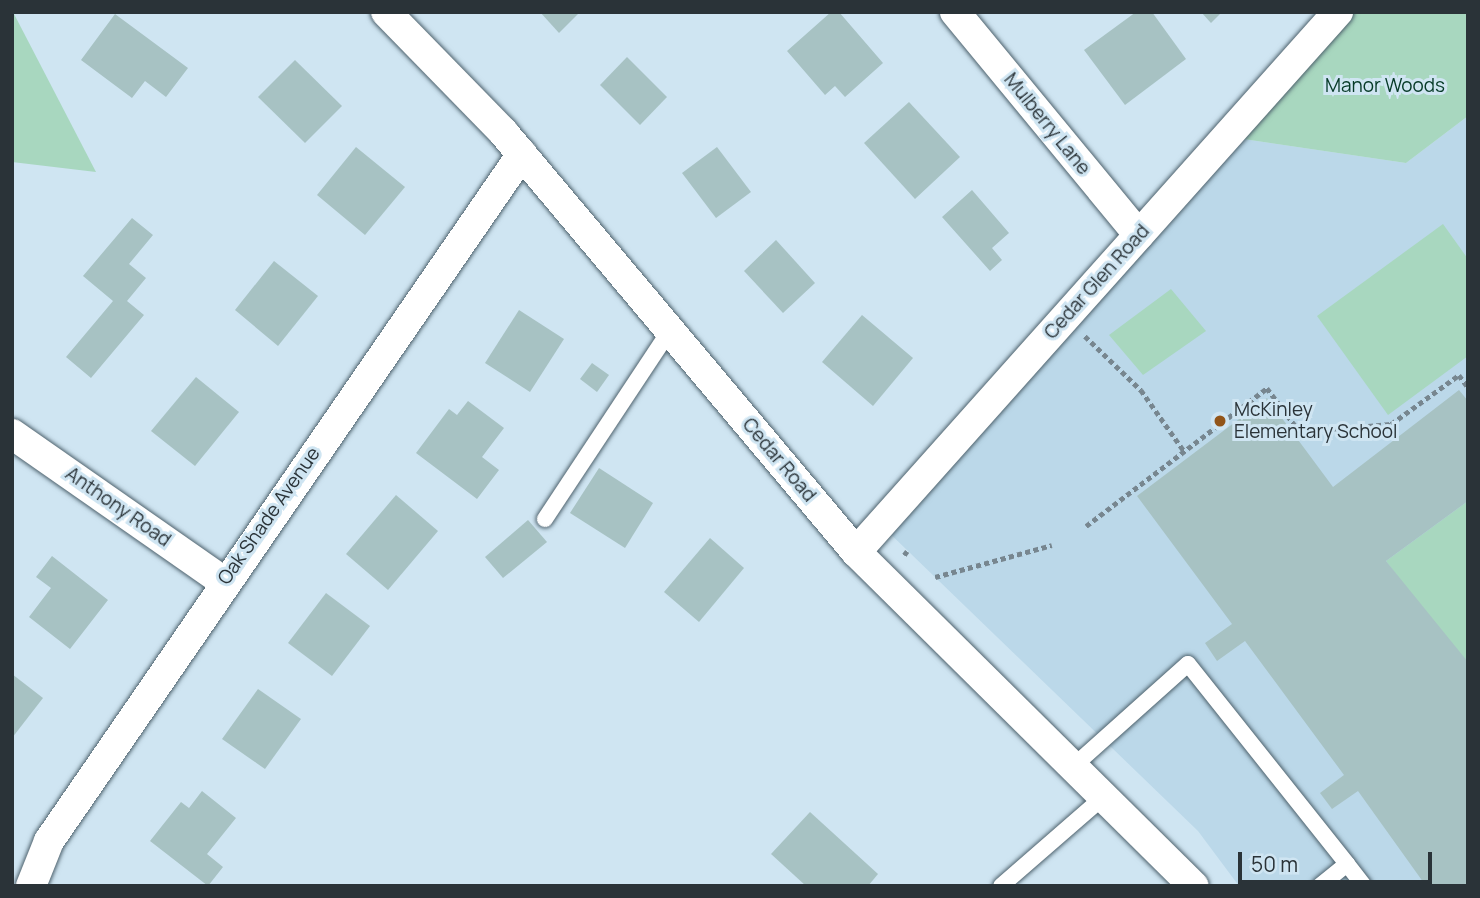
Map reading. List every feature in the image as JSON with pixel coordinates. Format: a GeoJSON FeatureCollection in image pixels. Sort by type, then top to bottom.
{"type":"FeatureCollection","features":[{"type":"Feature","properties":{"kind":"street","name":"Cedar Road"},"geometry":{"type":"LineString","coordinates":[[386,12],[522,154],[856,552],[1107,794],[1194,886]]}},
{"type":"Feature","properties":{"kind":"street","name":"Mulberry Lane"},"geometry":{"type":"LineString","coordinates":[[955,12],[1139,235]]}},
{"type":"Feature","properties":{"kind":"street","name":"Cedar Glen Road"},"geometry":{"type":"LineString","coordinates":[[856,552],[1338,12]]}},
{"type":"Feature","properties":{"kind":"street","name":"Oak Shade Avenue"},"geometry":{"type":"LineString","coordinates":[[31,886],[48,841],[223,581],[522,154]]}},
{"type":"Feature","properties":{"kind":"street","name":"Anthony Road"},"geometry":{"type":"LineString","coordinates":[[12,434],[223,581]]}},
{"type":"Feature","properties":{"kind":"lane"},"geometry":{"type":"LineString","coordinates":[[545,519],[670,330]]}},
{"type":"Feature","properties":{"kind":"lane"},"geometry":{"type":"LineString","coordinates":[[1076,764],[1136,707],[1188,664],[1364,886]]}},
{"type":"Feature","properties":{"kind":"lane"},"geometry":{"type":"LineString","coordinates":[[1002,886],[1107,794]]}},
{"type":"Feature","properties":{"kind":"lane"},"geometry":{"type":"LineString","coordinates":[[1321,886],[1348,864]]}},
{"type":"Feature","properties":{"kind":"path"},"geometry":{"type":"LineString","coordinates":[[1082,333],[1141,390],[1184,451]]}},
{"type":"Feature","properties":{"kind":"path"},"geometry":{"type":"LineString","coordinates":[[1086,526],[1267,388],[1300,432],[1391,424],[1458,375],[1468,387]]}},
{"type":"Feature","properties":{"kind":"path"},"geometry":{"type":"LineString","coordinates":[[935,577],[1052,545]]}},
{"type":"Feature","properties":{"kind":"shaded area","name":"McKinley Elementary School"},"geometry":{"type":"Polygon","coordinates":[[[1468,116],[1468,886],[1239,886],[1198,831],[880,524],[1223,136],[1406,163],[1468,116]]]}},
{"type":"Feature","properties":{"kind":"green space"},"geometry":{"type":"Polygon","coordinates":[[[13,12],[96,172],[12,162],[13,12]]]}},
{"type":"Feature","properties":{"kind":"green space","name":"Manor Woods"},"geometry":{"type":"Polygon","coordinates":[[[1338,12],[1468,12],[1468,116],[1406,163],[1223,136],[1338,12]]]}},
{"type":"Feature","properties":{"kind":"green space"},"geometry":{"type":"Polygon","coordinates":[[[1443,224],[1468,259],[1468,356],[1388,415],[1317,316],[1443,224]]]}},
{"type":"Feature","properties":{"kind":"green space"},"geometry":{"type":"Polygon","coordinates":[[[1171,289],[1206,331],[1143,375],[1109,335],[1171,289]]]}},
{"type":"Feature","properties":{"kind":"green space"},"geometry":{"type":"Polygon","coordinates":[[[1468,501],[1468,662],[1464,664],[1386,561],[1468,501]]]}},
{"type":"Feature","properties":{"kind":"building"},"geometry":{"type":"Polygon","coordinates":[[[540,12],[580,12],[559,33],[540,12]]]}},
{"type":"Feature","properties":{"kind":"building"},"geometry":{"type":"Polygon","coordinates":[[[831,12],[839,12],[883,63],[845,97],[835,86],[825,95],[787,51],[831,12]]]}},
{"type":"Feature","properties":{"kind":"building"},"geometry":{"type":"Polygon","coordinates":[[[1136,12],[1152,12],[1186,59],[1125,105],[1084,50],[1136,12]]]}},
{"type":"Feature","properties":{"kind":"building"},"geometry":{"type":"Polygon","coordinates":[[[1201,12],[1222,12],[1211,23],[1201,12]]]}},
{"type":"Feature","properties":{"kind":"building"},"geometry":{"type":"Polygon","coordinates":[[[115,14],[188,68],[166,97],[145,81],[132,98],[81,60],[115,14]]]}},
{"type":"Feature","properties":{"kind":"building"},"geometry":{"type":"Polygon","coordinates":[[[627,57],[667,97],[640,125],[600,85],[627,57]]]}},
{"type":"Feature","properties":{"kind":"building"},"geometry":{"type":"Polygon","coordinates":[[[295,60],[342,106],[305,143],[258,97],[295,60]]]}},
{"type":"Feature","properties":{"kind":"building"},"geometry":{"type":"Polygon","coordinates":[[[909,102],[960,157],[915,199],[864,143],[909,102]]]}},
{"type":"Feature","properties":{"kind":"building"},"geometry":{"type":"Polygon","coordinates":[[[356,147],[405,187],[365,235],[317,195],[356,147]]]}},
{"type":"Feature","properties":{"kind":"building"},"geometry":{"type":"Polygon","coordinates":[[[717,147],[751,192],[716,218],[682,173],[717,147]]]}},
{"type":"Feature","properties":{"kind":"building"},"geometry":{"type":"Polygon","coordinates":[[[972,190],[1009,233],[992,248],[1002,260],[990,271],[942,217],[972,190]]]}},
{"type":"Feature","properties":{"kind":"building"},"geometry":{"type":"Polygon","coordinates":[[[132,218],[153,235],[129,264],[146,278],[127,301],[144,315],[91,378],[66,357],[113,301],[83,276],[132,218]]]}},
{"type":"Feature","properties":{"kind":"building"},"geometry":{"type":"Polygon","coordinates":[[[776,240],[815,283],[783,313],[744,271],[776,240]]]}},
{"type":"Feature","properties":{"kind":"building"},"geometry":{"type":"Polygon","coordinates":[[[274,261],[318,296],[278,346],[235,310],[274,261]]]}},
{"type":"Feature","properties":{"kind":"building"},"geometry":{"type":"Polygon","coordinates":[[[519,310],[564,339],[530,392],[485,363],[519,310]]]}},
{"type":"Feature","properties":{"kind":"building"},"geometry":{"type":"Polygon","coordinates":[[[862,315],[913,358],[873,406],[822,362],[862,315]]]}},
{"type":"Feature","properties":{"kind":"building"},"geometry":{"type":"Polygon","coordinates":[[[592,363],[609,375],[597,392],[580,379],[592,363]]]}},
{"type":"Feature","properties":{"kind":"building"},"geometry":{"type":"Polygon","coordinates":[[[196,377],[239,412],[195,466],[151,431],[196,377]]]}},
{"type":"Feature","properties":{"kind":"building"},"geometry":{"type":"Polygon","coordinates":[[[1459,390],[1468,401],[1468,501],[1386,561],[1468,662],[1468,886],[1426,886],[1358,791],[1332,809],[1320,793],[1344,775],[1245,641],[1217,661],[1205,643],[1232,624],[1137,496],[1267,398],[1333,487],[1459,390]]]}},
{"type":"Feature","properties":{"kind":"building"},"geometry":{"type":"Polygon","coordinates":[[[468,401],[504,428],[482,457],[499,470],[477,499],[416,453],[449,409],[457,415],[468,401]]]}},
{"type":"Feature","properties":{"kind":"building"},"geometry":{"type":"Polygon","coordinates":[[[599,468],[653,503],[625,548],[570,513],[599,468]]]}},
{"type":"Feature","properties":{"kind":"building"},"geometry":{"type":"Polygon","coordinates":[[[396,495],[438,531],[388,590],[346,554],[396,495]]]}},
{"type":"Feature","properties":{"kind":"building"},"geometry":{"type":"Polygon","coordinates":[[[528,520],[547,542],[503,578],[485,557],[528,520]]]}},
{"type":"Feature","properties":{"kind":"building"},"geometry":{"type":"Polygon","coordinates":[[[710,538],[744,568],[699,622],[664,592],[710,538]]]}},
{"type":"Feature","properties":{"kind":"building"},"geometry":{"type":"Polygon","coordinates":[[[52,556],[108,600],[70,649],[29,617],[51,588],[36,577],[52,556]]]}},
{"type":"Feature","properties":{"kind":"building"},"geometry":{"type":"Polygon","coordinates":[[[326,593],[370,626],[332,676],[288,643],[326,593]]]}},
{"type":"Feature","properties":{"kind":"building"},"geometry":{"type":"Polygon","coordinates":[[[12,674],[43,698],[12,738],[12,674]]]}},
{"type":"Feature","properties":{"kind":"building"},"geometry":{"type":"Polygon","coordinates":[[[258,689],[301,719],[265,769],[222,739],[258,689]]]}},
{"type":"Feature","properties":{"kind":"building"},"geometry":{"type":"Polygon","coordinates":[[[202,791],[236,818],[207,854],[223,867],[208,886],[150,841],[181,802],[189,808],[202,791]]]}},
{"type":"Feature","properties":{"kind":"building"},"geometry":{"type":"Polygon","coordinates":[[[810,812],[878,874],[868,886],[806,886],[771,854],[810,812]]]}},
{"type":"Feature","properties":{"kind":"place","name":"McKinley Elementary School"},"geometry":{"type":"Point","coordinates":[1220,421]}}]}
